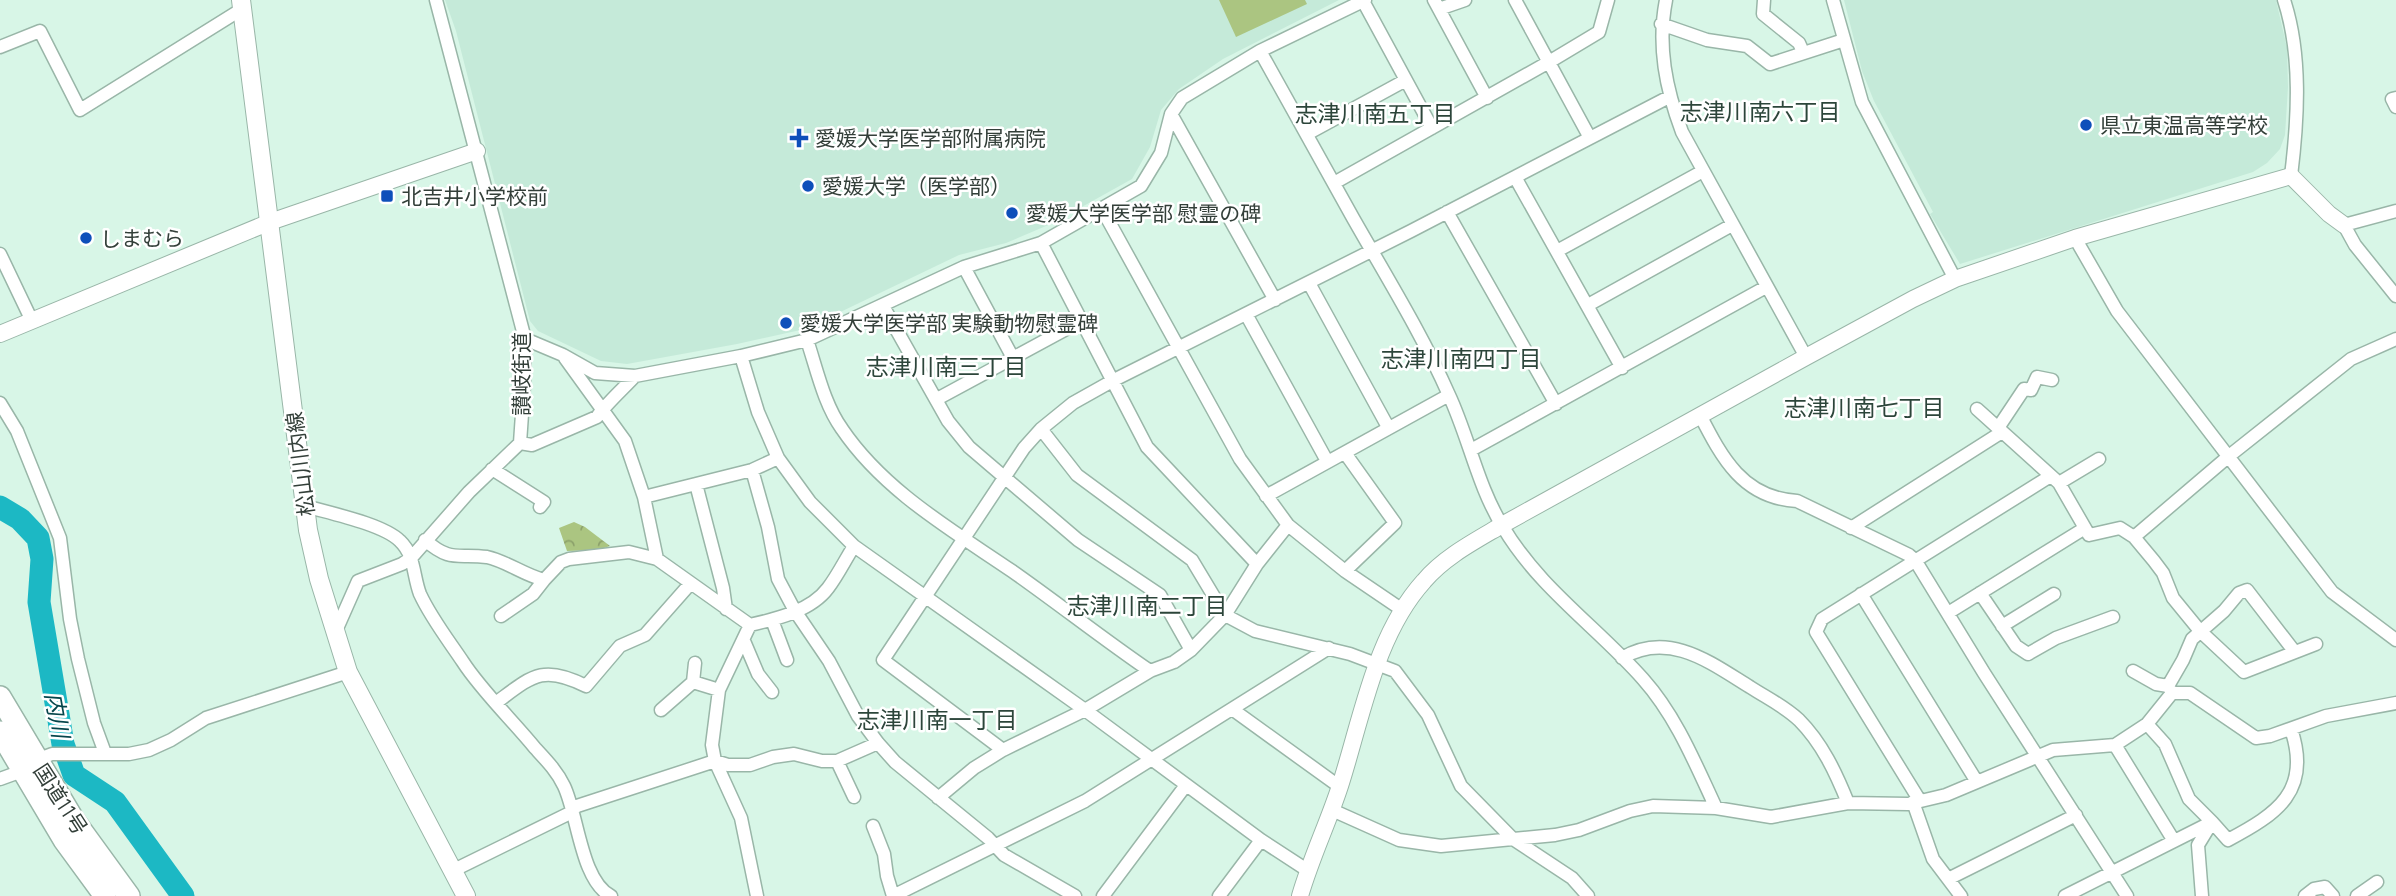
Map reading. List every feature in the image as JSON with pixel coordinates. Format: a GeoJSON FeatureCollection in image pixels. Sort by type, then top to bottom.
{"type":"FeatureCollection","features":[{"type":"Feature","properties":{"kind":"highway","name":"国道11号"},"geometry":{"type":"LineString","coordinates":[[0,697],[73,819],[129,896]]}},
{"type":"Feature","properties":{"kind":"highway","name":"国道11号"},"geometry":{"type":"LineString","coordinates":[[0,732],[37,762],[64,840],[106,896]]}},
{"type":"Feature","properties":{"kind":"main road","name":"松山川内線"},"geometry":{"type":"LineString","coordinates":[[242,5],[305,506],[319,579],[348,672],[466,896]]}},
{"type":"Feature","properties":{"kind":"street","name":"讃岐街道"},"geometry":{"type":"LineString","coordinates":[[335,634],[358,581],[411,558],[492,469],[520,443],[525,339],[436,0]]}},
{"type":"Feature","properties":{"kind":"street"},"geometry":{"type":"LineString","coordinates":[[1465,0],[1436,5],[1487,98]]}},
{"type":"Feature","properties":{"kind":"street"},"geometry":{"type":"LineString","coordinates":[[1515,0],[1590,138]]}},
{"type":"Feature","properties":{"kind":"street"},"geometry":{"type":"LineString","coordinates":[[1334,183],[1599,32],[1608,0]]}},
{"type":"Feature","properties":{"kind":"street"},"geometry":{"type":"LineString","coordinates":[[1666,0],[1661,24],[1663,64],[1669,97],[1682,132],[1806,356]]}},
{"type":"Feature","properties":{"kind":"street"},"geometry":{"type":"LineString","coordinates":[[1765,0],[1763,15],[1799,43],[1803,52]]}},
{"type":"Feature","properties":{"kind":"street"},"geometry":{"type":"LineString","coordinates":[[1833,0],[1862,102],[1955,279]]}},
{"type":"Feature","properties":{"kind":"street"},"geometry":{"type":"LineString","coordinates":[[525,339],[563,355],[595,373],[635,376],[741,356],[807,340],[964,267],[1041,243],[1141,186],[1161,153],[1171,114],[1182,98],[1260,51],[1364,1],[1432,128]]}},
{"type":"Feature","properties":{"kind":"street"},"geometry":{"type":"LineString","coordinates":[[2287,1],[2296,77],[2295,139],[2291,176]]}},
{"type":"Feature","properties":{"kind":"street"},"geometry":{"type":"LineString","coordinates":[[0,47],[40,31],[80,110],[242,5]]}},
{"type":"Feature","properties":{"kind":"street"},"geometry":{"type":"LineString","coordinates":[[1661,24],[1707,40],[1747,46],[1770,64],[1844,40]]}},
{"type":"Feature","properties":{"kind":"street"},"geometry":{"type":"LineString","coordinates":[[1260,51],[1449,395],[1485,491],[1502,525],[1523,559],[1539,578],[1622,658],[1658,697],[1716,808]]}},
{"type":"Feature","properties":{"kind":"street"},"geometry":{"type":"LineString","coordinates":[[1307,134],[1406,80]]}},
{"type":"Feature","properties":{"kind":"street"},"geometry":{"type":"LineString","coordinates":[[1003,750],[883,660],[962,538],[1024,448],[1041,429],[1073,403],[1114,380],[1372,251],[1669,97]]}},
{"type":"Feature","properties":{"kind":"street"},"geometry":{"type":"LineString","coordinates":[[2396,98],[2392,99],[2396,107]]}},
{"type":"Feature","properties":{"kind":"street"},"geometry":{"type":"LineString","coordinates":[[1171,114],[1275,300]]}},
{"type":"Feature","properties":{"kind":"street"},"geometry":{"type":"LineString","coordinates":[[0,334],[270,222],[477,151]]}},
{"type":"Feature","properties":{"kind":"street"},"geometry":{"type":"LineString","coordinates":[[1557,251],[1703,171]]}},
{"type":"Feature","properties":{"kind":"street"},"geometry":{"type":"LineString","coordinates":[[2291,176],[2329,214],[2344,225],[2355,245],[2396,296]]}},
{"type":"Feature","properties":{"kind":"street"},"geometry":{"type":"LineString","coordinates":[[1300,896],[1307,870],[1340,787],[1389,634],[1401,609],[1425,579],[1458,552],[1806,356],[1955,279],[2075,238],[2291,176]]}},
{"type":"Feature","properties":{"kind":"street"},"geometry":{"type":"LineString","coordinates":[[1515,177],[1622,368]]}},
{"type":"Feature","properties":{"kind":"street"},"geometry":{"type":"LineString","coordinates":[[1102,209],[1240,459],[1266,496],[1289,525],[1345,570],[1401,609]]}},
{"type":"Feature","properties":{"kind":"street"},"geometry":{"type":"LineString","coordinates":[[2344,225],[2396,211]]}},
{"type":"Feature","properties":{"kind":"street"},"geometry":{"type":"LineString","coordinates":[[1447,212],[1556,404]]}},
{"type":"Feature","properties":{"kind":"street"},"geometry":{"type":"LineString","coordinates":[[1588,305],[1732,225]]}},
{"type":"Feature","properties":{"kind":"street"},"geometry":{"type":"LineString","coordinates":[[2075,238],[2117,311],[2332,592],[2396,640]]}},
{"type":"Feature","properties":{"kind":"street"},"geometry":{"type":"LineString","coordinates":[[1041,243],[1147,447],[1257,565]]}},
{"type":"Feature","properties":{"kind":"street"},"geometry":{"type":"LineString","coordinates":[[0,254],[32,321]]}},
{"type":"Feature","properties":{"kind":"street"},"geometry":{"type":"LineString","coordinates":[[964,267],[1013,358]]}},
{"type":"Feature","properties":{"kind":"street"},"geometry":{"type":"LineString","coordinates":[[1308,283],[1388,427]]}},
{"type":"Feature","properties":{"kind":"street"},"geometry":{"type":"LineString","coordinates":[[1471,450],[1766,287]]}},
{"type":"Feature","properties":{"kind":"street"},"geometry":{"type":"LineString","coordinates":[[883,306],[948,421],[969,447],[1078,540],[1160,595],[1191,650]]}},
{"type":"Feature","properties":{"kind":"street"},"geometry":{"type":"LineString","coordinates":[[1246,314],[1327,461]]}},
{"type":"Feature","properties":{"kind":"street"},"geometry":{"type":"LineString","coordinates":[[937,400],[1083,320]]}},
{"type":"Feature","properties":{"kind":"street"},"geometry":{"type":"LineString","coordinates":[[2134,537],[2229,456],[2351,359],[2396,339]]}},
{"type":"Feature","properties":{"kind":"street"},"geometry":{"type":"LineString","coordinates":[[807,340],[827,398],[841,428],[877,473],[962,538],[1150,671]]}},
{"type":"Feature","properties":{"kind":"street"},"geometry":{"type":"LineString","coordinates":[[563,355],[625,441],[644,497],[657,559]]}},
{"type":"Feature","properties":{"kind":"street"},"geometry":{"type":"LineString","coordinates":[[741,356],[758,412],[778,458],[810,502],[854,546],[1085,710],[1261,840],[1307,870]]}},
{"type":"Feature","properties":{"kind":"street"},"geometry":{"type":"LineString","coordinates":[[520,443],[532,445],[597,417],[635,376]]}},
{"type":"Feature","properties":{"kind":"street"},"geometry":{"type":"LineString","coordinates":[[1852,528],[2000,430],[2024,389],[2031,390],[2037,377],[2052,380]]}},
{"type":"Feature","properties":{"kind":"street"},"geometry":{"type":"LineString","coordinates":[[1266,496],[1449,395]]}},
{"type":"Feature","properties":{"kind":"street"},"geometry":{"type":"LineString","coordinates":[[0,402],[17,431],[60,538],[78,659],[94,723],[105,753]]}},
{"type":"Feature","properties":{"kind":"street"},"geometry":{"type":"LineString","coordinates":[[1977,409],[2054,480],[2089,534],[2120,528],[2134,537],[2163,573],[2173,598],[2200,631],[2244,672],[2294,651],[2316,645]]}},
{"type":"Feature","properties":{"kind":"street"},"geometry":{"type":"LineString","coordinates":[[1700,415],[1716,446],[1749,486],[1778,500],[1797,502],[1915,560],[2127,896]]}},
{"type":"Feature","properties":{"kind":"street"},"geometry":{"type":"LineString","coordinates":[[1041,429],[1077,475],[1192,559],[1225,615],[1255,631],[1329,648],[1395,671],[1428,715],[1461,786],[1513,839],[1572,878],[1588,896]]}},
{"type":"Feature","properties":{"kind":"street"},"geometry":{"type":"LineString","coordinates":[[1345,453],[1395,523],[1345,570]]}},
{"type":"Feature","properties":{"kind":"street"},"geometry":{"type":"LineString","coordinates":[[644,497],[752,470],[778,458]]}},
{"type":"Feature","properties":{"kind":"street"},"geometry":{"type":"LineString","coordinates":[[1961,896],[1933,859],[1917,802],[1815,632],[1822,619],[1915,560],[2054,480],[2099,460]]}},
{"type":"Feature","properties":{"kind":"street"},"geometry":{"type":"LineString","coordinates":[[492,469],[544,502],[540,507]]}},
{"type":"Feature","properties":{"kind":"street"},"geometry":{"type":"LineString","coordinates":[[752,470],[768,527],[778,579],[795,611],[829,661],[859,716],[878,743],[895,761],[988,838],[1004,855],[1075,896]]}},
{"type":"Feature","properties":{"kind":"street"},"geometry":{"type":"LineString","coordinates":[[696,484],[726,609]]}},
{"type":"Feature","properties":{"kind":"street"},"geometry":{"type":"LineString","coordinates":[[305,506],[383,530],[400,540],[411,558],[421,596],[465,666],[556,772],[574,809],[580,839],[598,886],[611,896]]}},
{"type":"Feature","properties":{"kind":"street"},"geometry":{"type":"LineString","coordinates":[[938,798],[974,768],[1003,750],[1085,710],[1191,650],[1225,615],[1257,565],[1289,525]]}},
{"type":"Feature","properties":{"kind":"street"},"geometry":{"type":"LineString","coordinates":[[1948,613],[2085,528]]}},
{"type":"Feature","properties":{"kind":"street"},"geometry":{"type":"LineString","coordinates":[[425,540],[436,550],[454,557],[488,558],[544,580]]}},
{"type":"Feature","properties":{"kind":"street"},"geometry":{"type":"LineString","coordinates":[[501,616],[533,594],[561,562],[582,556],[629,552],[657,559],[750,625],[772,620],[811,603],[827,590],[854,546]]}},
{"type":"Feature","properties":{"kind":"street"},"geometry":{"type":"LineString","coordinates":[[497,702],[526,681],[548,673],[559,674],[586,686],[620,646],[645,635],[690,584]]}},
{"type":"Feature","properties":{"kind":"street"},"geometry":{"type":"LineString","coordinates":[[1332,810],[1399,841],[1441,846],[1579,830],[1630,811],[1653,806],[1716,808],[1771,817],[1848,803],[1917,802],[1946,795],[2053,750],[2115,745],[2147,724],[2170,690],[2192,639],[2224,611],[2239,593],[2247,590],[2294,651]]}},
{"type":"Feature","properties":{"kind":"street"},"geometry":{"type":"LineString","coordinates":[[1980,593],[2016,646],[2028,654],[2056,638],[2113,617]]}},
{"type":"Feature","properties":{"kind":"street"},"geometry":{"type":"LineString","coordinates":[[1861,594],[1977,782]]}},
{"type":"Feature","properties":{"kind":"street"},"geometry":{"type":"LineString","coordinates":[[2002,626],[2054,594]]}},
{"type":"Feature","properties":{"kind":"street"},"geometry":{"type":"LineString","coordinates":[[772,620],[787,660]]}},
{"type":"Feature","properties":{"kind":"street"},"geometry":{"type":"LineString","coordinates":[[750,625],[719,690],[712,746],[715,761],[741,818],[757,896]]}},
{"type":"Feature","properties":{"kind":"street"},"geometry":{"type":"LineString","coordinates":[[744,641],[758,674],[772,692]]}},
{"type":"Feature","properties":{"kind":"street"},"geometry":{"type":"LineString","coordinates":[[1622,658],[1632,652],[1659,647],[1686,650],[1778,703],[1800,721],[1828,758],[1848,803]]}},
{"type":"Feature","properties":{"kind":"street"},"geometry":{"type":"LineString","coordinates":[[873,826],[884,855],[893,896],[1085,801],[1329,648]]}},
{"type":"Feature","properties":{"kind":"street"},"geometry":{"type":"LineString","coordinates":[[661,710],[693,682],[695,663]]}},
{"type":"Feature","properties":{"kind":"street"},"geometry":{"type":"LineString","coordinates":[[2133,671],[2170,690],[2190,692],[2256,738],[2270,736],[2326,716],[2396,703]]}},
{"type":"Feature","properties":{"kind":"street"},"geometry":{"type":"LineString","coordinates":[[0,779],[37,762],[77,753],[129,754],[149,750],[206,718],[348,672]]}},
{"type":"Feature","properties":{"kind":"street"},"geometry":{"type":"LineString","coordinates":[[693,682],[719,690]]}},
{"type":"Feature","properties":{"kind":"street"},"geometry":{"type":"LineString","coordinates":[[1232,709],[1340,787]]}},
{"type":"Feature","properties":{"kind":"street"},"geometry":{"type":"LineString","coordinates":[[2147,724],[2165,744],[2189,799],[2228,840],[2277,810],[2286,800],[2295,776],[2298,757],[2291,729]]}},
{"type":"Feature","properties":{"kind":"street"},"geometry":{"type":"LineString","coordinates":[[452,871],[578,806],[715,761],[728,765],[750,765],[794,754],[822,761],[837,761],[878,743]]}},
{"type":"Feature","properties":{"kind":"street"},"geometry":{"type":"LineString","coordinates":[[2115,745],[2174,841]]}},
{"type":"Feature","properties":{"kind":"street"},"geometry":{"type":"LineString","coordinates":[[837,761],[853,797]]}},
{"type":"Feature","properties":{"kind":"street"},"geometry":{"type":"LineString","coordinates":[[1103,896],[1186,785]]}},
{"type":"Feature","properties":{"kind":"street"},"geometry":{"type":"LineString","coordinates":[[1950,878],[2076,815]]}},
{"type":"Feature","properties":{"kind":"street"},"geometry":{"type":"LineString","coordinates":[[2065,896],[2212,822]]}},
{"type":"Feature","properties":{"kind":"street"},"geometry":{"type":"LineString","coordinates":[[2202,896],[2198,845],[2212,822]]}},
{"type":"Feature","properties":{"kind":"street"},"geometry":{"type":"LineString","coordinates":[[1219,896],[1261,840]]}},
{"type":"Feature","properties":{"kind":"street"},"geometry":{"type":"LineString","coordinates":[[2357,896],[2377,882]]}},
{"type":"Feature","properties":{"kind":"street"},"geometry":{"type":"LineString","coordinates":[[2305,896],[2314,889],[2325,887],[2333,896]]}},
{"type":"Feature","properties":{"kind":"shaded area","name":"愛媛大学（医学部）"},"geometry":{"type":"Polygon","coordinates":[[[445,0],[1339,0],[1223,59],[1179,89],[1161,110],[1150,147],[1132,179],[1053,223],[1006,243],[959,255],[805,329],[627,364],[601,361],[538,331],[530,321],[456,31],[445,0]]]}},
{"type":"Feature","properties":{"kind":"shaded area","name":"県立東温高等学校"},"geometry":{"type":"Polygon","coordinates":[[[1844,0],[2276,0],[2287,48],[2285,135],[2280,149],[2267,163],[2253,172],[1960,264],[1930,214],[1933,212],[1874,101],[1862,71],[1844,0]]]}},
{"type":"Feature","properties":{"kind":"green space"},"geometry":{"type":"Polygon","coordinates":[[[1219,0],[1305,0],[1307,4],[1236,37],[1219,0]]]}},
{"type":"Feature","properties":{"kind":"green space"},"geometry":{"type":"Polygon","coordinates":[[[574,522],[610,546],[598,550],[567,551],[559,528],[574,522]]]}},
{"type":"Feature","properties":{"kind":"waterway","name":"内川"},"geometry":{"type":"LineString","coordinates":[[0,507],[20,519],[38,538],[42,559],[39,602],[63,744],[74,775],[115,802],[183,896]]}},
{"type":"Feature","properties":{"kind":"place","name":"県立東温高等学校"},"geometry":{"type":"Point","coordinates":[2086,125]}},
{"type":"Feature","properties":{"kind":"place","name":"愛媛大学医学部附属病院"},"geometry":{"type":"Point","coordinates":[799,138]}},
{"type":"Feature","properties":{"kind":"place","name":"愛媛大学（医学部）"},"geometry":{"type":"Point","coordinates":[808,186]}},
{"type":"Feature","properties":{"kind":"place","name":"北吉井小学校前"},"geometry":{"type":"Point","coordinates":[387,196]}},
{"type":"Feature","properties":{"kind":"place","name":"愛媛大学医学部 慰霊の碑"},"geometry":{"type":"Point","coordinates":[1012,213]}},
{"type":"Feature","properties":{"kind":"place","name":"しまむら"},"geometry":{"type":"Point","coordinates":[86,238]}},
{"type":"Feature","properties":{"kind":"place","name":"愛媛大学医学部 実験動物慰霊碑"},"geometry":{"type":"Point","coordinates":[786,323]}},
{"type":"Feature","properties":{"kind":"district","name":"志津川南六丁目"},"geometry":{"type":"Point","coordinates":[1760,111]}},
{"type":"Feature","properties":{"kind":"district","name":"志津川南五丁目"},"geometry":{"type":"Point","coordinates":[1375,113]}},
{"type":"Feature","properties":{"kind":"district","name":"志津川南四丁目"},"geometry":{"type":"Point","coordinates":[1461,358]}},
{"type":"Feature","properties":{"kind":"district","name":"志津川南三丁目"},"geometry":{"type":"Point","coordinates":[946,366]}},
{"type":"Feature","properties":{"kind":"district","name":"志津川南七丁目"},"geometry":{"type":"Point","coordinates":[1864,407]}},
{"type":"Feature","properties":{"kind":"district","name":"志津川南二丁目"},"geometry":{"type":"Point","coordinates":[1147,605]}},
{"type":"Feature","properties":{"kind":"district","name":"志津川南一丁目"},"geometry":{"type":"Point","coordinates":[937,719]}}]}
